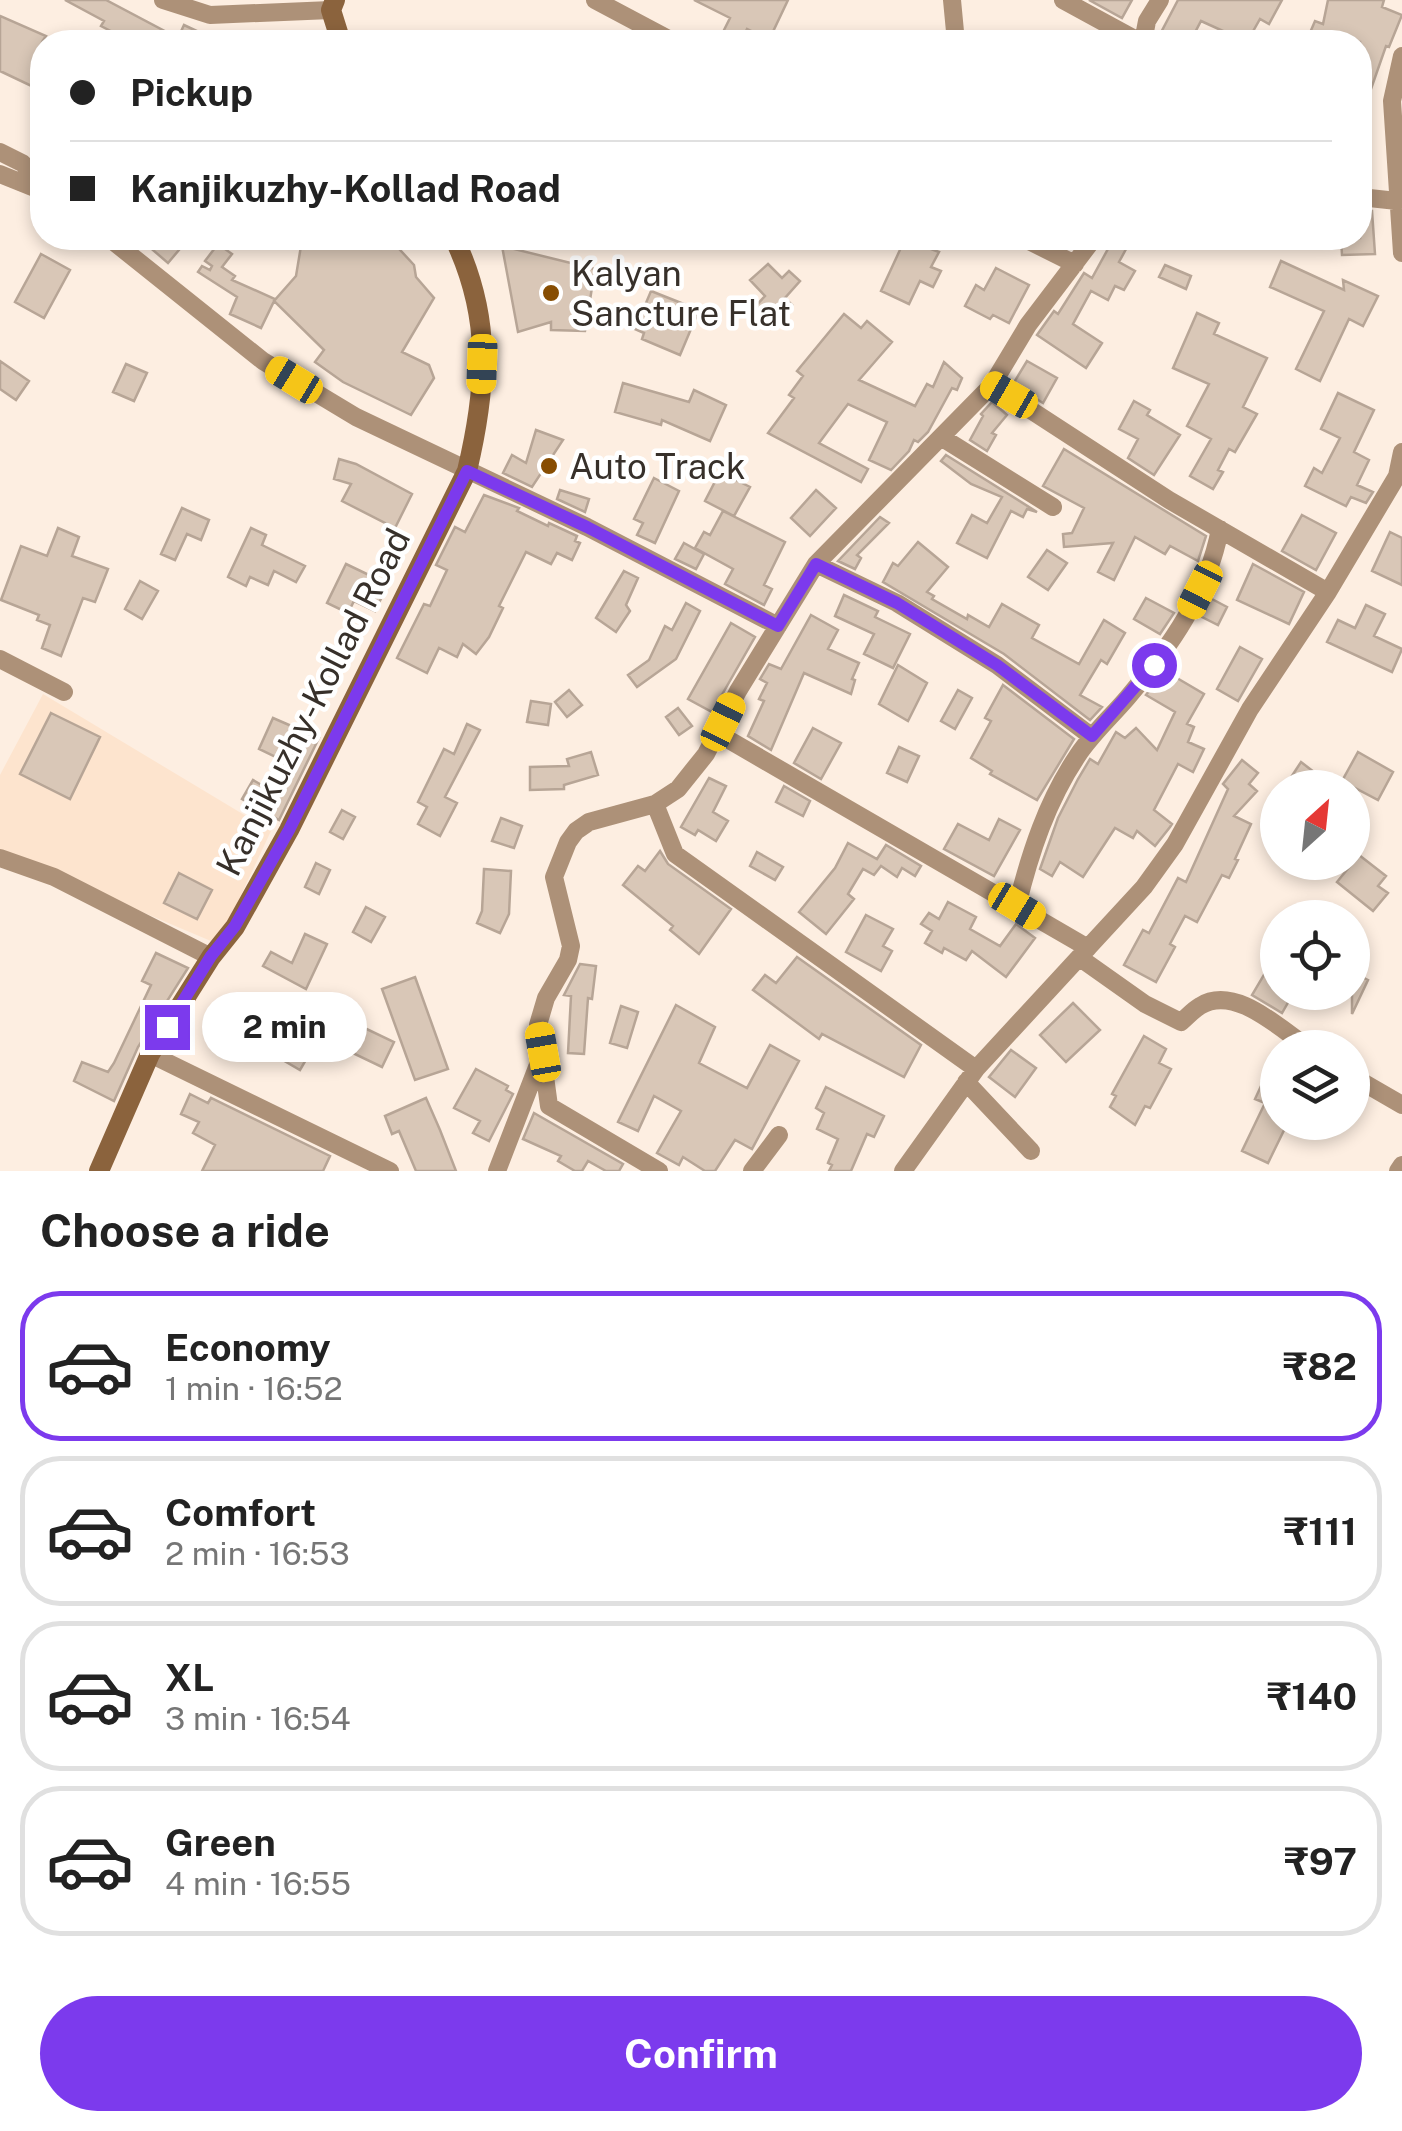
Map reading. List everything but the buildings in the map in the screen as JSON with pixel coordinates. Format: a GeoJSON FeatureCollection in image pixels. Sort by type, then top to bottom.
{"type":"FeatureCollection","features":[{"type":"Feature","properties":{"kind":"main road"},"geometry":{"type":"LineString","coordinates":[[333,5],[338,30]]}},
{"type":"Feature","properties":{"kind":"main road","name":"Kanjikuzhy-Kollad Road"},"geometry":{"type":"LineString","coordinates":[[99,1171],[150,1054],[211,956],[235,926],[289,830],[467,471],[478,426],[483,340],[478,301],[459,250]]}},
{"type":"Feature","properties":{"kind":"street"},"geometry":{"type":"LineString","coordinates":[[163,0],[210,15],[333,5]]}},
{"type":"Feature","properties":{"kind":"street"},"geometry":{"type":"LineString","coordinates":[[595,0],[651,30]]}},
{"type":"Feature","properties":{"kind":"street"},"geometry":{"type":"LineString","coordinates":[[952,0],[955,30]]}},
{"type":"Feature","properties":{"kind":"street"},"geometry":{"type":"LineString","coordinates":[[1064,0],[1120,30]]}},
{"type":"Feature","properties":{"kind":"street"},"geometry":{"type":"LineString","coordinates":[[1145,30],[1160,0]]}},
{"type":"Feature","properties":{"kind":"street"},"geometry":{"type":"LineString","coordinates":[[1402,56],[1392,101],[1402,253]]}},
{"type":"Feature","properties":{"kind":"street"},"geometry":{"type":"LineString","coordinates":[[0,152],[30,170]]}},
{"type":"Feature","properties":{"kind":"street"},"geometry":{"type":"LineString","coordinates":[[0,174],[30,186]]}},
{"type":"Feature","properties":{"kind":"street"},"geometry":{"type":"LineString","coordinates":[[1372,198],[1398,201]]}},
{"type":"Feature","properties":{"kind":"street"},"geometry":{"type":"LineString","coordinates":[[124,250],[263,362],[356,418],[587,527],[778,626]]}},
{"type":"Feature","properties":{"kind":"street"},"geometry":{"type":"LineString","coordinates":[[1047,250],[1075,264]]}},
{"type":"Feature","properties":{"kind":"street"},"geometry":{"type":"LineString","coordinates":[[659,1171],[549,1106],[538,1025],[546,998],[568,960],[571,946],[554,876],[560,857],[576,830],[589,822],[654,804],[678,789],[706,754],[738,691],[816,564],[992,385],[1028,326],[1085,250]]}},
{"type":"Feature","properties":{"kind":"street"},"geometry":{"type":"LineString","coordinates":[[992,385],[1220,529],[1328,592]]}},
{"type":"Feature","properties":{"kind":"street"},"geometry":{"type":"LineString","coordinates":[[941,437],[1053,506]]}},
{"type":"Feature","properties":{"kind":"street"},"geometry":{"type":"LineString","coordinates":[[903,1171],[971,1075],[1144,887],[1176,844],[1250,708],[1400,477],[1402,452]]}},
{"type":"Feature","properties":{"kind":"street"},"geometry":{"type":"LineString","coordinates":[[1017,906],[1029,858],[1049,806],[1092,736],[1181,627],[1214,560],[1220,529]]}},
{"type":"Feature","properties":{"kind":"street"},"geometry":{"type":"LineString","coordinates":[[816,564],[897,603],[997,665],[1092,736]]}},
{"type":"Feature","properties":{"kind":"street"},"geometry":{"type":"LineString","coordinates":[[0,659],[64,692]]}},
{"type":"Feature","properties":{"kind":"street"},"geometry":{"type":"LineString","coordinates":[[717,733],[1017,906],[1084,953],[1145,1004],[1181,1022],[1202,1004],[1226,999],[1281,1030]]}},
{"type":"Feature","properties":{"kind":"street"},"geometry":{"type":"LineString","coordinates":[[654,804],[675,854],[971,1075],[1031,1151]]}},
{"type":"Feature","properties":{"kind":"street"},"geometry":{"type":"LineString","coordinates":[[0,858],[54,877],[211,956]]}},
{"type":"Feature","properties":{"kind":"street"},"geometry":{"type":"LineString","coordinates":[[497,1171],[543,1052]]}},
{"type":"Feature","properties":{"kind":"street"},"geometry":{"type":"LineString","coordinates":[[150,1054],[390,1171]]}},
{"type":"Feature","properties":{"kind":"street"},"geometry":{"type":"LineString","coordinates":[[1370,1086],[1402,1105]]}},
{"type":"Feature","properties":{"kind":"street"},"geometry":{"type":"LineString","coordinates":[[752,1171],[779,1135]]}},
{"type":"Feature","properties":{"kind":"shaded area"},"geometry":{"type":"Polygon","coordinates":[[[43,694],[271,831],[218,944],[0,852],[0,775],[43,694]]]}},
{"type":"Feature","properties":{"kind":"place","name":"Kalyan Sancture Flat"},"geometry":{"type":"Point","coordinates":[551,293]}},
{"type":"Feature","properties":{"kind":"place","name":"Auto Track"},"geometry":{"type":"Point","coordinates":[549,466]}},
{"type":"Feature","properties":{"kind":"route"},"geometry":{"type":"LineString","coordinates":[[167,1027],[211,956],[235,926],[289,830],[467,471],[587,527],[778,626],[816,564],[897,603],[997,665],[1092,736],[1154,665]]}}]}
